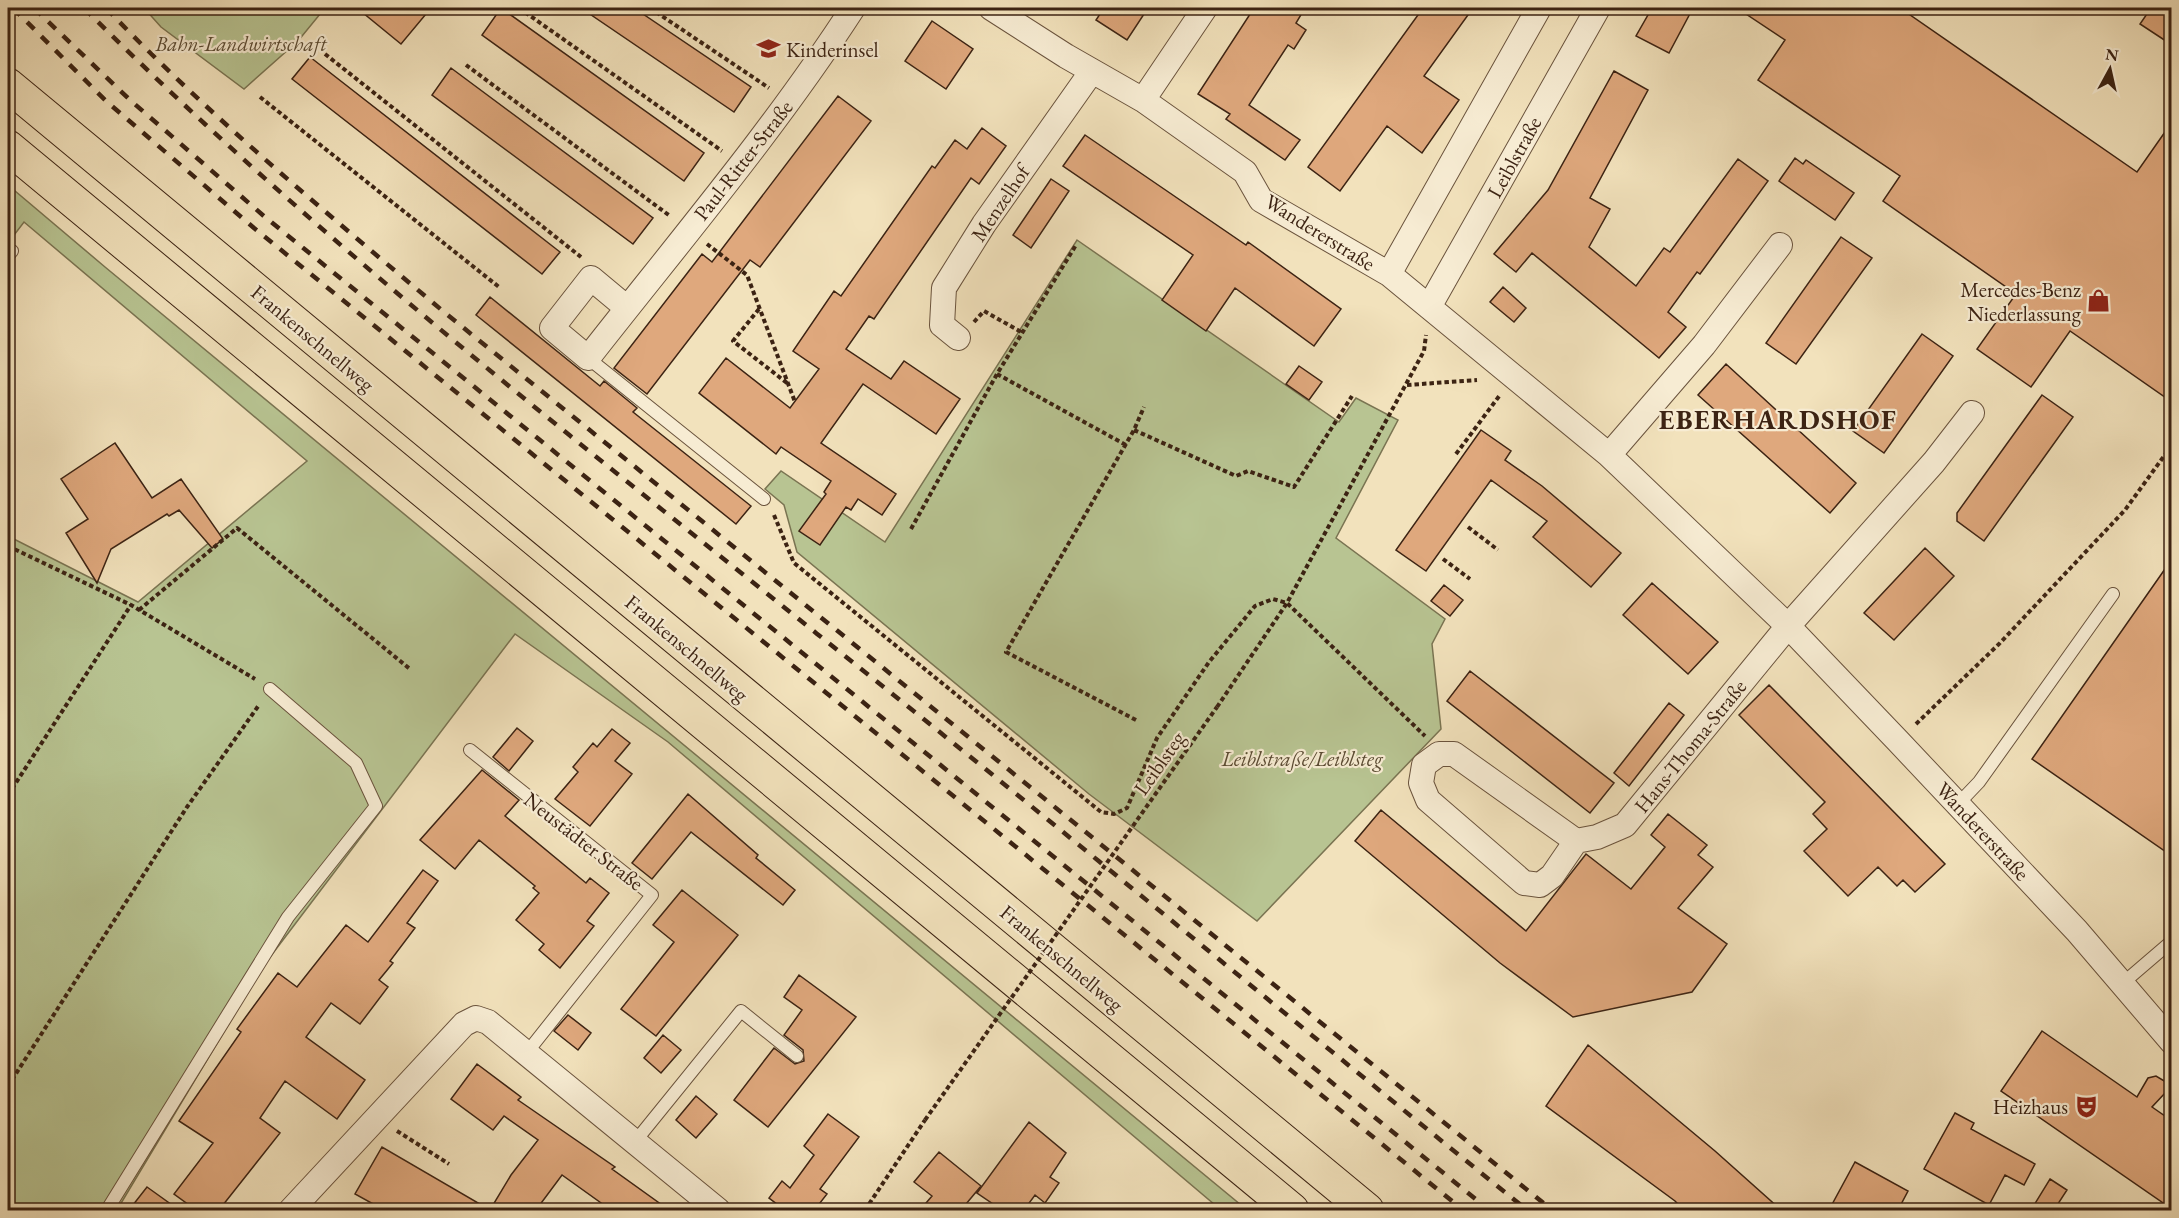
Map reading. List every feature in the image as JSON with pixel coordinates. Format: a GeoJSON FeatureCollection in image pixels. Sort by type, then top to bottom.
{"type":"FeatureCollection","features":[{"type":"Feature","properties":{"kind":"highway","name":"Frankenschnellweg"},"geometry":{"type":"LineString","coordinates":[[8,85],[1367,1210]]}},
{"type":"Feature","properties":{"kind":"highway"},"geometry":{"type":"LineString","coordinates":[[8,147],[1292,1210]]}},
{"type":"Feature","properties":{"kind":"street","name":"Paul-Ritter-Straße"},"geometry":{"type":"LineString","coordinates":[[588,358],[810,75],[853,8]]}},
{"type":"Feature","properties":{"kind":"street","name":"Wandererstraße"},"geometry":{"type":"LineString","coordinates":[[991,8],[1143,100],[1245,172],[1261,200],[1389,274],[1609,456],[1788,626],[1958,804],[2123,983],[2172,1042]]}},
{"type":"Feature","properties":{"kind":"street"},"geometry":{"type":"LineString","coordinates":[[1143,100],[1205,8]]}},
{"type":"Feature","properties":{"kind":"street"},"geometry":{"type":"LineString","coordinates":[[1389,274],[1539,8]]}},
{"type":"Feature","properties":{"kind":"street","name":"Leiblstraße"},"geometry":{"type":"LineString","coordinates":[[1429,307],[1598,8]]}},
{"type":"Feature","properties":{"kind":"street","name":"Menzelhof"},"geometry":{"type":"LineString","coordinates":[[958,338],[942,325],[944,288],[984,224],[1092,71]]}},
{"type":"Feature","properties":{"kind":"street"},"geometry":{"type":"LineString","coordinates":[[1609,456],[1704,345],[1780,245]]}},
{"type":"Feature","properties":{"kind":"street"},"geometry":{"type":"LineString","coordinates":[[588,358],[552,328],[591,278],[627,308]]}},
{"type":"Feature","properties":{"kind":"street"},"geometry":{"type":"LineString","coordinates":[[1788,626],[1934,462],[1972,413]]}},
{"type":"Feature","properties":{"kind":"street","name":"Hans-Thoma-Straße"},"geometry":{"type":"LineString","coordinates":[[1576,841],[1597,837],[1625,825],[1788,626]]}},
{"type":"Feature","properties":{"kind":"street"},"geometry":{"type":"LineString","coordinates":[[1439,754],[1454,754],[1576,841],[1552,876],[1539,885],[1524,883],[1428,800],[1421,783],[1424,765],[1439,754]]}},
{"type":"Feature","properties":{"kind":"street"},"geometry":{"type":"LineString","coordinates":[[291,1210],[464,1024],[476,1018],[488,1022],[718,1210]]}},
{"type":"Feature","properties":{"kind":"lane"},"geometry":{"type":"LineString","coordinates":[[588,358],[764,500]]}},
{"type":"Feature","properties":{"kind":"lane"},"geometry":{"type":"LineString","coordinates":[[1958,804],[1979,782],[2113,594]]}},
{"type":"Feature","properties":{"kind":"lane"},"geometry":{"type":"LineString","coordinates":[[107,1210],[288,917],[376,806],[356,763],[270,688]]}},
{"type":"Feature","properties":{"kind":"lane","name":"Neustädter Straße"},"geometry":{"type":"LineString","coordinates":[[470,750],[652,895],[525,1054]]}},
{"type":"Feature","properties":{"kind":"lane"},"geometry":{"type":"LineString","coordinates":[[2123,983],[2172,941]]}},
{"type":"Feature","properties":{"kind":"lane"},"geometry":{"type":"LineString","coordinates":[[634,1143],[741,1011],[797,1056]]}},
{"type":"Feature","properties":{"kind":"path"},"geometry":{"type":"LineString","coordinates":[[519,8],[740,164]]}},
{"type":"Feature","properties":{"kind":"path"},"geometry":{"type":"LineString","coordinates":[[650,8],[789,101]]}},
{"type":"Feature","properties":{"kind":"path"},"geometry":{"type":"LineString","coordinates":[[326,54],[586,261],[591,278]]}},
{"type":"Feature","properties":{"kind":"path"},"geometry":{"type":"LineString","coordinates":[[466,65],[747,275],[795,402]]}},
{"type":"Feature","properties":{"kind":"path"},"geometry":{"type":"LineString","coordinates":[[260,97],[499,286]]}},
{"type":"Feature","properties":{"kind":"path"},"geometry":{"type":"LineString","coordinates":[[911,529],[997,374],[1076,245]]}},
{"type":"Feature","properties":{"kind":"path","name":"Leiblsteg"},"geometry":{"type":"LineString","coordinates":[[865,1210],[925,1120],[1287,603],[1424,351],[1429,307]]}},
{"type":"Feature","properties":{"kind":"path"},"geometry":{"type":"LineString","coordinates":[[760,309],[733,342],[788,384]]}},
{"type":"Feature","properties":{"kind":"path"},"geometry":{"type":"LineString","coordinates":[[958,338],[984,311],[1023,333]]}},
{"type":"Feature","properties":{"kind":"path"},"geometry":{"type":"LineString","coordinates":[[997,374],[1126,445]]}},
{"type":"Feature","properties":{"kind":"path"},"geometry":{"type":"LineString","coordinates":[[1406,385],[1514,377]]}},
{"type":"Feature","properties":{"kind":"path"},"geometry":{"type":"LineString","coordinates":[[1456,454],[1514,377]]}},
{"type":"Feature","properties":{"kind":"path"},"geometry":{"type":"LineString","coordinates":[[1134,430],[1236,476],[1248,471],[1294,487],[1352,396]]}},
{"type":"Feature","properties":{"kind":"path"},"geometry":{"type":"LineString","coordinates":[[1136,720],[1006,652],[1126,445],[1144,407]]}},
{"type":"Feature","properties":{"kind":"path"},"geometry":{"type":"LineString","coordinates":[[1898,741],[1999,645],[2125,510],[2172,445]]}},
{"type":"Feature","properties":{"kind":"path"},"geometry":{"type":"LineString","coordinates":[[764,500],[770,508],[795,563],[1101,812],[1114,814],[1126,808],[1157,738],[1209,662],[1255,606],[1273,599],[1287,603],[1418,728],[1439,754]]}},
{"type":"Feature","properties":{"kind":"path"},"geometry":{"type":"LineString","coordinates":[[1468,527],[1498,550]]}},
{"type":"Feature","properties":{"kind":"path"},"geometry":{"type":"LineString","coordinates":[[139,610],[237,528],[410,669]]}},
{"type":"Feature","properties":{"kind":"path"},"geometry":{"type":"LineString","coordinates":[[8,548],[130,605],[270,688],[187,807],[8,1086]]}},
{"type":"Feature","properties":{"kind":"path"},"geometry":{"type":"LineString","coordinates":[[1443,559],[1470,579]]}},
{"type":"Feature","properties":{"kind":"path"},"geometry":{"type":"LineString","coordinates":[[8,795],[130,605]]}},
{"type":"Feature","properties":{"kind":"path"},"geometry":{"type":"LineString","coordinates":[[376,1117],[449,1164]]}},
{"type":"Feature","properties":{"kind":"green space","name":"Bahn-Landwirtschaft"},"geometry":{"type":"Polygon","coordinates":[[[144,8],[325,8],[298,41],[244,89],[161,27],[144,8]]]}},
{"type":"Feature","properties":{"kind":"green space"},"geometry":{"type":"Polygon","coordinates":[[[8,185],[1247,1210],[1221,1210],[668,742],[515,634],[264,965],[117,1210],[8,1210],[8,536],[138,602],[307,461],[24,222],[8,243],[8,185]]]}},
{"type":"Feature","properties":{"kind":"green space","name":"Leiblstraße/Leiblsteg"},"geometry":{"type":"Polygon","coordinates":[[[1077,240],[1339,422],[1356,398],[1398,420],[1336,538],[1445,619],[1432,644],[1441,729],[1257,921],[1089,794],[797,552],[784,505],[765,489],[781,471],[885,542],[1077,240]]]}},
{"type":"Feature","properties":{"kind":"building"},"geometry":{"type":"Polygon","coordinates":[[[357,8],[431,8],[401,44],[357,8]]]}},
{"type":"Feature","properties":{"kind":"building"},"geometry":{"type":"Polygon","coordinates":[[[501,8],[704,153],[684,181],[482,35],[501,8]]]}},
{"type":"Feature","properties":{"kind":"building"},"geometry":{"type":"Polygon","coordinates":[[[581,8],[634,8],[751,87],[734,112],[581,8]]]}},
{"type":"Feature","properties":{"kind":"building"},"geometry":{"type":"Polygon","coordinates":[[[1104,8],[1148,8],[1127,40],[1096,20],[1104,8]]]}},
{"type":"Feature","properties":{"kind":"building"},"geometry":{"type":"Polygon","coordinates":[[[1254,8],[1305,8],[1296,23],[1306,30],[1294,49],[1288,45],[1249,105],[1300,140],[1285,160],[1226,119],[1230,114],[1198,94],[1254,8]]]}},
{"type":"Feature","properties":{"kind":"building"},"geometry":{"type":"Polygon","coordinates":[[[1423,8],[1473,8],[1424,76],[1459,100],[1422,153],[1387,126],[1340,191],[1308,167],[1423,8]]]}},
{"type":"Feature","properties":{"kind":"building"},"geometry":{"type":"Polygon","coordinates":[[[1652,8],[1693,8],[1669,53],[1636,36],[1652,8]]]}},
{"type":"Feature","properties":{"kind":"building","name":"Mercedes-Benz Niederlassung"},"geometry":{"type":"Polygon","coordinates":[[[1737,8],[1900,8],[2137,172],[2172,122],[2172,402],[2070,331],[2031,387],[1977,349],[2016,294],[1883,201],[1900,176],[1758,80],[1785,40],[1737,8]]]}},
{"type":"Feature","properties":{"kind":"building"},"geometry":{"type":"Polygon","coordinates":[[[2151,8],[2172,8],[2172,45],[2140,24],[2151,8]]]}},
{"type":"Feature","properties":{"kind":"building"},"geometry":{"type":"Polygon","coordinates":[[[932,21],[973,49],[946,89],[905,61],[932,21]]]}},
{"type":"Feature","properties":{"kind":"building"},"geometry":{"type":"Polygon","coordinates":[[[310,57],[560,252],[542,274],[292,79],[310,57]]]}},
{"type":"Feature","properties":{"kind":"building"},"geometry":{"type":"Polygon","coordinates":[[[451,68],[653,218],[633,244],[432,95],[451,68]]]}},
{"type":"Feature","properties":{"kind":"building"},"geometry":{"type":"Polygon","coordinates":[[[1614,71],[1648,90],[1590,198],[1610,209],[1589,247],[1636,286],[1664,248],[1670,252],[1738,159],[1768,181],[1700,274],[1697,272],[1668,312],[1686,327],[1659,358],[1532,253],[1516,272],[1494,254],[1548,190],[1614,71]]]}},
{"type":"Feature","properties":{"kind":"building"},"geometry":{"type":"Polygon","coordinates":[[[838,96],[871,121],[760,267],[750,260],[647,394],[614,368],[702,254],[712,262],[838,96]]]}},
{"type":"Feature","properties":{"kind":"building"},"geometry":{"type":"Polygon","coordinates":[[[982,128],[1006,146],[979,184],[971,178],[874,319],[869,316],[846,349],[891,379],[904,361],[960,399],[936,434],[863,384],[821,443],[896,494],[882,515],[858,499],[851,510],[846,507],[820,545],[799,531],[826,494],[824,492],[831,481],[781,447],[776,454],[699,393],[726,358],[790,408],[819,369],[793,351],[834,291],[841,296],[932,166],[935,168],[955,140],[967,149],[982,128]]]}},
{"type":"Feature","properties":{"kind":"building"},"geometry":{"type":"Polygon","coordinates":[[[1085,135],[1246,245],[1248,242],[1341,309],[1314,346],[1235,288],[1206,331],[1162,300],[1193,255],[1063,166],[1085,135]]]}},
{"type":"Feature","properties":{"kind":"building"},"geometry":{"type":"Polygon","coordinates":[[[1795,158],[1803,164],[1806,160],[1854,193],[1835,220],[1779,181],[1795,158]]]}},
{"type":"Feature","properties":{"kind":"building"},"geometry":{"type":"Polygon","coordinates":[[[1051,179],[1069,191],[1031,248],[1013,235],[1051,179]]]}},
{"type":"Feature","properties":{"kind":"building"},"geometry":{"type":"Polygon","coordinates":[[[1841,237],[1872,258],[1796,364],[1766,343],[1841,237]]]}},
{"type":"Feature","properties":{"kind":"building"},"geometry":{"type":"Polygon","coordinates":[[[1503,287],[1526,308],[1514,322],[1490,302],[1503,287]]]}},
{"type":"Feature","properties":{"kind":"building"},"geometry":{"type":"Polygon","coordinates":[[[490,297],[600,386],[604,381],[637,408],[633,412],[751,506],[736,524],[476,315],[490,297]]]}},
{"type":"Feature","properties":{"kind":"building"},"geometry":{"type":"Polygon","coordinates":[[[1922,334],[1953,356],[1884,453],[1853,431],[1922,334]]]}},
{"type":"Feature","properties":{"kind":"building"},"geometry":{"type":"Polygon","coordinates":[[[1726,364],[1856,483],[1830,513],[1698,395],[1726,364]]]}},
{"type":"Feature","properties":{"kind":"building"},"geometry":{"type":"Polygon","coordinates":[[[1299,366],[1322,382],[1309,400],[1286,384],[1299,366]]]}},
{"type":"Feature","properties":{"kind":"building"},"geometry":{"type":"Polygon","coordinates":[[[2042,395],[2073,417],[1984,541],[1957,521],[1957,513],[2042,395]]]}},
{"type":"Feature","properties":{"kind":"building"},"geometry":{"type":"Polygon","coordinates":[[[1481,430],[1511,451],[1505,460],[1542,486],[1621,553],[1591,587],[1533,537],[1547,521],[1491,480],[1426,571],[1396,550],[1481,430]]]}},
{"type":"Feature","properties":{"kind":"building"},"geometry":{"type":"Polygon","coordinates":[[[115,443],[152,498],[181,479],[223,539],[212,548],[179,510],[169,516],[167,514],[111,549],[97,583],[66,533],[88,519],[61,479],[115,443]]]}},
{"type":"Feature","properties":{"kind":"building"},"geometry":{"type":"Polygon","coordinates":[[[1925,548],[1954,576],[1894,640],[1864,613],[1925,548]]]}},
{"type":"Feature","properties":{"kind":"building"},"geometry":{"type":"Polygon","coordinates":[[[2172,559],[2172,856],[2032,759],[2172,559]]]}},
{"type":"Feature","properties":{"kind":"building"},"geometry":{"type":"Polygon","coordinates":[[[1652,583],[1718,642],[1688,674],[1623,615],[1652,583]]]}},
{"type":"Feature","properties":{"kind":"building"},"geometry":{"type":"Polygon","coordinates":[[[1444,585],[1463,600],[1450,616],[1431,601],[1444,585]]]}},
{"type":"Feature","properties":{"kind":"building"},"geometry":{"type":"Polygon","coordinates":[[[1470,671],[1614,783],[1590,813],[1447,701],[1470,671]]]}},
{"type":"Feature","properties":{"kind":"building"},"geometry":{"type":"Polygon","coordinates":[[[1769,685],[1945,864],[1915,892],[1903,880],[1897,886],[1878,867],[1848,896],[1804,851],[1827,829],[1813,814],[1825,802],[1739,715],[1769,685]]]}},
{"type":"Feature","properties":{"kind":"building"},"geometry":{"type":"Polygon","coordinates":[[[1669,703],[1684,715],[1629,786],[1614,773],[1669,703]]]}},
{"type":"Feature","properties":{"kind":"building"},"geometry":{"type":"Polygon","coordinates":[[[517,728],[533,741],[509,771],[493,757],[517,728]]]}},
{"type":"Feature","properties":{"kind":"building"},"geometry":{"type":"Polygon","coordinates":[[[612,729],[630,743],[615,761],[632,774],[590,826],[555,799],[578,772],[573,767],[593,743],[597,747],[612,729]]]}},
{"type":"Feature","properties":{"kind":"building"},"geometry":{"type":"Polygon","coordinates":[[[482,770],[519,800],[505,816],[586,883],[590,878],[609,893],[587,921],[594,926],[560,968],[539,950],[544,944],[516,920],[539,893],[533,888],[535,886],[479,840],[455,869],[420,840],[482,770]]]}},
{"type":"Feature","properties":{"kind":"building"},"geometry":{"type":"Polygon","coordinates":[[[688,794],[758,855],[756,858],[795,890],[783,905],[691,832],[652,879],[632,863],[688,794]]]}},
{"type":"Feature","properties":{"kind":"building"},"geometry":{"type":"Polygon","coordinates":[[[1381,810],[1526,931],[1586,854],[1631,889],[1665,847],[1651,835],[1668,814],[1707,845],[1698,855],[1713,867],[1678,908],[1727,944],[1692,992],[1573,1017],[1500,963],[1355,841],[1381,810]]]}},
{"type":"Feature","properties":{"kind":"building"},"geometry":{"type":"Polygon","coordinates":[[[423,870],[438,881],[407,923],[415,928],[390,961],[393,963],[379,980],[388,987],[360,1024],[331,1003],[306,1037],[365,1080],[337,1119],[285,1081],[260,1118],[280,1133],[219,1210],[196,1210],[174,1194],[213,1143],[179,1121],[241,1032],[237,1029],[278,973],[297,987],[346,925],[368,942],[423,870]]]}},
{"type":"Feature","properties":{"kind":"building"},"geometry":{"type":"Polygon","coordinates":[[[682,890],[738,935],[656,1036],[621,1009],[674,942],[653,925],[682,890]]]}},
{"type":"Feature","properties":{"kind":"building"},"geometry":{"type":"Polygon","coordinates":[[[799,975],[856,1017],[768,1127],[734,1100],[774,1048],[795,1064],[804,1061],[803,1050],[784,1035],[802,1010],[784,997],[799,975]]]}},
{"type":"Feature","properties":{"kind":"building"},"geometry":{"type":"Polygon","coordinates":[[[568,1015],[591,1033],[578,1050],[554,1031],[568,1015]]]}},
{"type":"Feature","properties":{"kind":"building","name":"Heizhaus"},"geometry":{"type":"Polygon","coordinates":[[[2042,1031],[2137,1097],[2148,1078],[2156,1076],[2166,1082],[2166,1092],[2152,1107],[2172,1121],[2172,1209],[2001,1091],[2042,1031]]]}},
{"type":"Feature","properties":{"kind":"building"},"geometry":{"type":"Polygon","coordinates":[[[663,1035],[681,1050],[661,1073],[644,1058],[663,1035]]]}},
{"type":"Feature","properties":{"kind":"building"},"geometry":{"type":"Polygon","coordinates":[[[1588,1045],[1715,1151],[1781,1210],[1684,1210],[1546,1106],[1588,1045]]]}},
{"type":"Feature","properties":{"kind":"building"},"geometry":{"type":"Polygon","coordinates":[[[477,1064],[521,1097],[518,1100],[615,1167],[612,1169],[669,1210],[611,1210],[562,1175],[536,1210],[490,1210],[511,1175],[538,1140],[504,1116],[493,1130],[451,1099],[477,1064]]]}},
{"type":"Feature","properties":{"kind":"building"},"geometry":{"type":"Polygon","coordinates":[[[696,1096],[717,1114],[696,1138],[676,1120],[696,1096]]]}},
{"type":"Feature","properties":{"kind":"building"},"geometry":{"type":"Polygon","coordinates":[[[1955,1113],[1974,1123],[1971,1129],[2035,1164],[2024,1185],[2005,1175],[1989,1205],[1924,1169],[1955,1113]]]}},
{"type":"Feature","properties":{"kind":"building"},"geometry":{"type":"Polygon","coordinates":[[[828,1114],[859,1137],[820,1189],[827,1194],[816,1208],[819,1210],[774,1210],[778,1205],[769,1198],[782,1181],[790,1188],[814,1155],[804,1146],[828,1114]]]}},
{"type":"Feature","properties":{"kind":"building"},"geometry":{"type":"Polygon","coordinates":[[[1029,1122],[1066,1153],[1050,1177],[1059,1183],[1045,1203],[1035,1195],[1024,1210],[1002,1210],[977,1193],[1029,1122]]]}},
{"type":"Feature","properties":{"kind":"building"},"geometry":{"type":"Polygon","coordinates":[[[382,1147],[490,1210],[384,1210],[355,1194],[382,1147]]]}},
{"type":"Feature","properties":{"kind":"building"},"geometry":{"type":"Polygon","coordinates":[[[939,1152],[981,1186],[961,1210],[920,1210],[932,1196],[914,1182],[939,1152]]]}},
{"type":"Feature","properties":{"kind":"building"},"geometry":{"type":"Polygon","coordinates":[[[1855,1162],[1908,1191],[1898,1210],[1829,1210],[1855,1162]]]}},
{"type":"Feature","properties":{"kind":"building"},"geometry":{"type":"Polygon","coordinates":[[[2050,1179],[2067,1190],[2054,1210],[2031,1210],[2050,1179]]]}},
{"type":"Feature","properties":{"kind":"building"},"geometry":{"type":"Polygon","coordinates":[[[147,1187],[179,1210],[129,1210],[147,1187]]]}},
{"type":"Feature","properties":{"kind":"railway"},"geometry":{"type":"LineString","coordinates":[[13,8],[106,101],[254,228],[1463,1210]]}},
{"type":"Feature","properties":{"kind":"railway"},"geometry":{"type":"LineString","coordinates":[[34,8],[130,100],[265,217],[1489,1210]]}},
{"type":"Feature","properties":{"kind":"railway"},"geometry":{"type":"LineString","coordinates":[[84,8],[170,92],[259,173],[441,330],[995,776],[1527,1210]]}},
{"type":"Feature","properties":{"kind":"railway"},"geometry":{"type":"LineString","coordinates":[[106,8],[228,127],[444,312],[1552,1210]]}},
{"type":"Feature","properties":{"kind":"place","name":"Kinderinsel"},"geometry":{"type":"Point","coordinates":[768,49]}},
{"type":"Feature","properties":{"kind":"place","name":"Mercedes-Benz Niederlassung"},"geometry":{"type":"Point","coordinates":[2099,301]}},
{"type":"Feature","properties":{"kind":"place","name":"Heizhaus"},"geometry":{"type":"Point","coordinates":[2086,1106]}},
{"type":"Feature","properties":{"kind":"district","name":"EBERHARDSHOF"},"geometry":{"type":"Point","coordinates":[1778,419]}}]}
